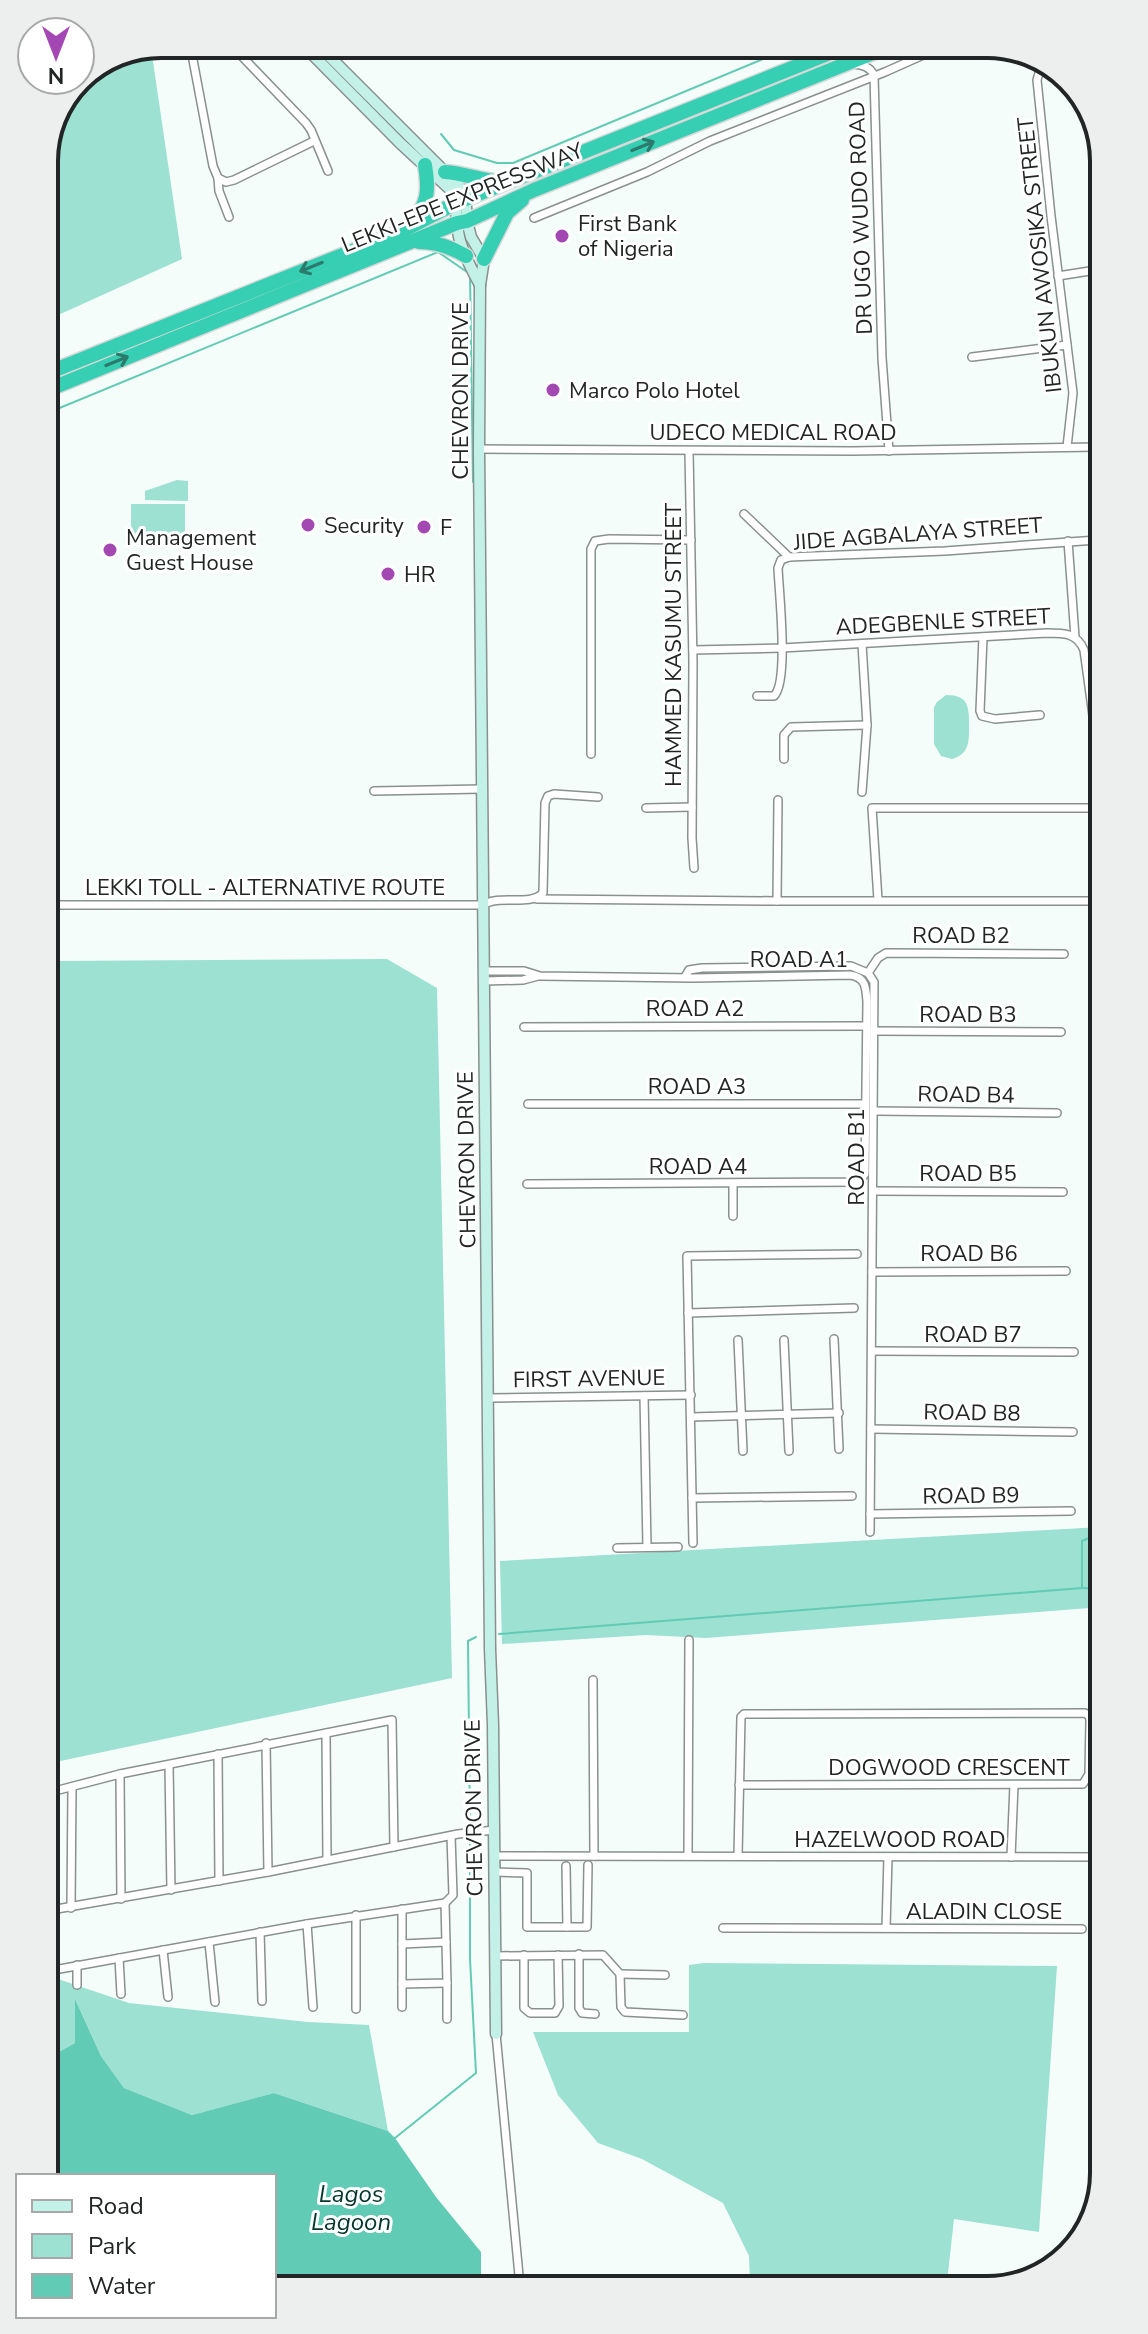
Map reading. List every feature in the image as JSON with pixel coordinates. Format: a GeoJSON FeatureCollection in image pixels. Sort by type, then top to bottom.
{"type":"FeatureCollection","features":[{"type":"Feature","properties":{"kind":"highway","name":"LEKKI-EPE EXPRESSWAY"},"geometry":{"type":"LineString","coordinates":[[58,369],[405,237],[462,212],[516,181],[818,58]]}},
{"type":"Feature","properties":{"kind":"highway","name":"LEKKI-EPE EXPRESSWAY"},"geometry":{"type":"LineString","coordinates":[[462,212],[534,190],[863,58]]}},
{"type":"Feature","properties":{"kind":"highway"},"geometry":{"type":"LineString","coordinates":[[355,265],[362,256],[589,158],[604,146]]}},
{"type":"Feature","properties":{"kind":"highway"},"geometry":{"type":"LineString","coordinates":[[425,165],[426,203],[405,237],[438,243],[466,256]]}},
{"type":"Feature","properties":{"kind":"highway"},"geometry":{"type":"LineString","coordinates":[[445,172],[491,181],[516,181]]}},
{"type":"Feature","properties":{"kind":"highway"},"geometry":{"type":"LineString","coordinates":[[484,259],[507,213],[534,190]]}},
{"type":"Feature","properties":{"kind":"highway","name":"LEKKI-EPE EXPRESSWAY"},"geometry":{"type":"LineString","coordinates":[[58,386],[355,265],[405,237]]}},
{"type":"Feature","properties":{"kind":"main road"},"geometry":{"type":"LineString","coordinates":[[316,58],[453,192],[471,237],[484,259]]}},
{"type":"Feature","properties":{"kind":"main road"},"geometry":{"type":"LineString","coordinates":[[331,58],[465,192],[462,212]]}},
{"type":"Feature","properties":{"kind":"main road","name":"CHEVRON DRIVE"},"geometry":{"type":"LineString","coordinates":[[462,212],[459,239],[480,285]]}},
{"type":"Feature","properties":{"kind":"main road","name":"CHEVRON DRIVE"},"geometry":{"type":"LineString","coordinates":[[484,259],[480,285],[479,449],[496,2034]]}},
{"type":"Feature","properties":{"kind":"street"},"geometry":{"type":"LineString","coordinates":[[193,58],[213,166],[229,217]]}},
{"type":"Feature","properties":{"kind":"street"},"geometry":{"type":"LineString","coordinates":[[243,58],[306,123],[328,171]]}},
{"type":"Feature","properties":{"kind":"street"},"geometry":{"type":"LineString","coordinates":[[873,74],[882,58]]}},
{"type":"Feature","properties":{"kind":"street"},"geometry":{"type":"LineString","coordinates":[[534,218],[647,172],[710,141],[913,58]]}},
{"type":"Feature","properties":{"kind":"street"},"geometry":{"type":"LineString","coordinates":[[849,64],[864,65],[873,74]]}},
{"type":"Feature","properties":{"kind":"street","name":"IBUKUN AWOSIKA STREET"},"geometry":{"type":"LineString","coordinates":[[1039,73],[1037,80],[1074,402],[1067,447]]}},
{"type":"Feature","properties":{"kind":"street","name":"DR UGO WUDO ROAD"},"geometry":{"type":"LineString","coordinates":[[873,74],[882,358],[889,451]]}},
{"type":"Feature","properties":{"kind":"street"},"geometry":{"type":"LineString","coordinates":[[218,178],[226,182],[234,180],[314,141]]}},
{"type":"Feature","properties":{"kind":"street"},"geometry":{"type":"LineString","coordinates":[[1058,276],[1090,271]]}},
{"type":"Feature","properties":{"kind":"street"},"geometry":{"type":"LineString","coordinates":[[972,357],[1067,345]]}},
{"type":"Feature","properties":{"kind":"street","name":"UDECO MEDICAL ROAD"},"geometry":{"type":"LineString","coordinates":[[479,449],[889,451],[1090,447]]}},
{"type":"Feature","properties":{"kind":"street","name":"HAMMED KASUMU STREET"},"geometry":{"type":"LineString","coordinates":[[689,451],[694,868]]}},
{"type":"Feature","properties":{"kind":"street"},"geometry":{"type":"LineString","coordinates":[[744,514],[789,557]]}},
{"type":"Feature","properties":{"kind":"street"},"geometry":{"type":"LineString","coordinates":[[591,754],[591,549],[595,541],[609,539],[691,540]]}},
{"type":"Feature","properties":{"kind":"street","name":"JIDE AGBALAYA STREET"},"geometry":{"type":"LineString","coordinates":[[757,696],[774,696],[779,691],[782,648],[778,568],[781,560],[789,557],[945,551],[1090,540]]}},
{"type":"Feature","properties":{"kind":"street"},"geometry":{"type":"LineString","coordinates":[[1068,541],[1075,637]]}},
{"type":"Feature","properties":{"kind":"street","name":"ADEGBENLE STREET"},"geometry":{"type":"LineString","coordinates":[[693,650],[1062,633],[1081,642],[1090,690]]}},
{"type":"Feature","properties":{"kind":"street"},"geometry":{"type":"LineString","coordinates":[[983,637],[982,716],[995,719],[1040,715]]}},
{"type":"Feature","properties":{"kind":"street"},"geometry":{"type":"LineString","coordinates":[[862,644],[867,725],[862,792]]}},
{"type":"Feature","properties":{"kind":"street"},"geometry":{"type":"LineString","coordinates":[[784,759],[784,735],[791,727],[867,725]]}},
{"type":"Feature","properties":{"kind":"street"},"geometry":{"type":"LineString","coordinates":[[374,791],[482,789]]}},
{"type":"Feature","properties":{"kind":"street"},"geometry":{"type":"LineString","coordinates":[[536,898],[543,893],[545,803],[548,796],[598,797]]}},
{"type":"Feature","properties":{"kind":"street"},"geometry":{"type":"LineString","coordinates":[[777,901],[778,800]]}},
{"type":"Feature","properties":{"kind":"street"},"geometry":{"type":"LineString","coordinates":[[646,808],[692,807]]}},
{"type":"Feature","properties":{"kind":"street"},"geometry":{"type":"LineString","coordinates":[[878,900],[872,808],[1090,808]]}},
{"type":"Feature","properties":{"kind":"street","name":"LEKKI TOLL - ALTERNATIVE ROUTE"},"geometry":{"type":"LineString","coordinates":[[58,905],[483,905],[493,900],[536,898],[1090,901]]}},
{"type":"Feature","properties":{"kind":"street","name":"ROAD B2"},"geometry":{"type":"LineString","coordinates":[[868,973],[878,958],[886,953],[1064,954]]}},
{"type":"Feature","properties":{"kind":"street"},"geometry":{"type":"LineString","coordinates":[[685,977],[689,970],[702,968],[851,966],[868,973]]}},
{"type":"Feature","properties":{"kind":"street","name":"ROAD A1"},"geometry":{"type":"LineString","coordinates":[[484,976],[524,971],[540,976],[856,976],[865,983],[865,1174]]}},
{"type":"Feature","properties":{"kind":"street","name":"ROAD B1"},"geometry":{"type":"LineString","coordinates":[[868,973],[874,982],[870,1532]]}},
{"type":"Feature","properties":{"kind":"street","name":"ROAD A2"},"geometry":{"type":"LineString","coordinates":[[524,1027],[866,1026]]}},
{"type":"Feature","properties":{"kind":"street","name":"ROAD B3"},"geometry":{"type":"LineString","coordinates":[[874,1031],[1061,1032]]}},
{"type":"Feature","properties":{"kind":"street","name":"ROAD A3"},"geometry":{"type":"LineString","coordinates":[[528,1104],[865,1104]]}},
{"type":"Feature","properties":{"kind":"street","name":"ROAD B4"},"geometry":{"type":"LineString","coordinates":[[874,1111],[1057,1113]]}},
{"type":"Feature","properties":{"kind":"street","name":"ROAD A4"},"geometry":{"type":"LineString","coordinates":[[527,1184],[854,1184],[865,1174]]}},
{"type":"Feature","properties":{"kind":"street"},"geometry":{"type":"LineString","coordinates":[[733,1184],[733,1216]]}},
{"type":"Feature","properties":{"kind":"street","name":"ROAD B5"},"geometry":{"type":"LineString","coordinates":[[874,1191],[1063,1192]]}},
{"type":"Feature","properties":{"kind":"street"},"geometry":{"type":"LineString","coordinates":[[693,1543],[687,1256],[857,1254]]}},
{"type":"Feature","properties":{"kind":"street","name":"ROAD B6"},"geometry":{"type":"LineString","coordinates":[[872,1272],[1066,1271]]}},
{"type":"Feature","properties":{"kind":"street"},"geometry":{"type":"LineString","coordinates":[[688,1313],[854,1308]]}},
{"type":"Feature","properties":{"kind":"street"},"geometry":{"type":"LineString","coordinates":[[834,1339],[839,1449]]}},
{"type":"Feature","properties":{"kind":"street"},"geometry":{"type":"LineString","coordinates":[[738,1340],[743,1451]]}},
{"type":"Feature","properties":{"kind":"street"},"geometry":{"type":"LineString","coordinates":[[784,1340],[789,1451]]}},
{"type":"Feature","properties":{"kind":"street","name":"ROAD B7"},"geometry":{"type":"LineString","coordinates":[[872,1351],[1074,1352]]}},
{"type":"Feature","properties":{"kind":"street","name":"FIRST AVENUE"},"geometry":{"type":"LineString","coordinates":[[488,1398],[691,1395]]}},
{"type":"Feature","properties":{"kind":"street"},"geometry":{"type":"LineString","coordinates":[[644,1396],[647,1547]]}},
{"type":"Feature","properties":{"kind":"street"},"geometry":{"type":"LineString","coordinates":[[691,1417],[839,1413]]}},
{"type":"Feature","properties":{"kind":"street","name":"ROAD B8"},"geometry":{"type":"LineString","coordinates":[[871,1429],[1073,1432]]}},
{"type":"Feature","properties":{"kind":"street"},"geometry":{"type":"LineString","coordinates":[[692,1498],[852,1496]]}},
{"type":"Feature","properties":{"kind":"street","name":"ROAD B9"},"geometry":{"type":"LineString","coordinates":[[870,1514],[1071,1511]]}},
{"type":"Feature","properties":{"kind":"street"},"geometry":{"type":"LineString","coordinates":[[617,1548],[678,1547]]}},
{"type":"Feature","properties":{"kind":"street"},"geometry":{"type":"LineString","coordinates":[[688,1856],[689,1640]]}},
{"type":"Feature","properties":{"kind":"street"},"geometry":{"type":"LineString","coordinates":[[593,1680],[594,1856]]}},
{"type":"Feature","properties":{"kind":"street","name":"DOGWOOD CRESCENT"},"geometry":{"type":"LineString","coordinates":[[749,1713],[1085,1713],[1089,1716],[1089,1774],[1083,1784],[739,1785],[741,1717],[749,1713]]}},
{"type":"Feature","properties":{"kind":"street"},"geometry":{"type":"LineString","coordinates":[[58,1790],[266,1743],[392,1720],[394,1847]]}},
{"type":"Feature","properties":{"kind":"street"},"geometry":{"type":"LineString","coordinates":[[326,1733],[327,1859]]}},
{"type":"Feature","properties":{"kind":"street"},"geometry":{"type":"LineString","coordinates":[[266,1743],[268,1872]]}},
{"type":"Feature","properties":{"kind":"street"},"geometry":{"type":"LineString","coordinates":[[218,1754],[219,1881]]}},
{"type":"Feature","properties":{"kind":"street"},"geometry":{"type":"LineString","coordinates":[[169,1765],[171,1890]]}},
{"type":"Feature","properties":{"kind":"street"},"geometry":{"type":"LineString","coordinates":[[120,1774],[121,1899]]}},
{"type":"Feature","properties":{"kind":"street"},"geometry":{"type":"LineString","coordinates":[[738,1856],[739,1785]]}},
{"type":"Feature","properties":{"kind":"street"},"geometry":{"type":"LineString","coordinates":[[1011,1857],[1014,1785]]}},
{"type":"Feature","properties":{"kind":"street"},"geometry":{"type":"LineString","coordinates":[[71,1908],[72,1787]]}},
{"type":"Feature","properties":{"kind":"street"},"geometry":{"type":"LineString","coordinates":[[58,1909],[464,1833],[494,1830]]}},
{"type":"Feature","properties":{"kind":"street"},"geometry":{"type":"LineString","coordinates":[[58,1969],[356,1915],[445,1903],[453,1895],[451,1836]]}},
{"type":"Feature","properties":{"kind":"street","name":"HAZELWOOD ROAD"},"geometry":{"type":"LineString","coordinates":[[494,1856],[1090,1857]]}},
{"type":"Feature","properties":{"kind":"street","name":"ALADIN CLOSE"},"geometry":{"type":"LineString","coordinates":[[886,1928],[888,1857]]}},
{"type":"Feature","properties":{"kind":"street"},"geometry":{"type":"LineString","coordinates":[[494,1872],[527,1873],[527,1927],[587,1927],[588,1865]]}},
{"type":"Feature","properties":{"kind":"street"},"geometry":{"type":"LineString","coordinates":[[566,1866],[567,1927]]}},
{"type":"Feature","properties":{"kind":"street"},"geometry":{"type":"LineString","coordinates":[[445,1903],[447,2019]]}},
{"type":"Feature","properties":{"kind":"street"},"geometry":{"type":"LineString","coordinates":[[402,1909],[402,2007]]}},
{"type":"Feature","properties":{"kind":"street"},"geometry":{"type":"LineString","coordinates":[[356,1915],[356,2009]]}},
{"type":"Feature","properties":{"kind":"street"},"geometry":{"type":"LineString","coordinates":[[307,1924],[313,2007]]}},
{"type":"Feature","properties":{"kind":"street","name":"ALADIN CLOSE"},"geometry":{"type":"LineString","coordinates":[[723,1928],[1082,1929]]}},
{"type":"Feature","properties":{"kind":"street"},"geometry":{"type":"LineString","coordinates":[[260,1932],[262,2001]]}},
{"type":"Feature","properties":{"kind":"street"},"geometry":{"type":"LineString","coordinates":[[209,1942],[215,2002]]}},
{"type":"Feature","properties":{"kind":"street"},"geometry":{"type":"LineString","coordinates":[[402,1944],[446,1942]]}},
{"type":"Feature","properties":{"kind":"street"},"geometry":{"type":"LineString","coordinates":[[163,1950],[168,1997]]}},
{"type":"Feature","properties":{"kind":"street"},"geometry":{"type":"LineString","coordinates":[[579,1954],[579,2008],[582,2013],[595,2014]]}},
{"type":"Feature","properties":{"kind":"street"},"geometry":{"type":"LineString","coordinates":[[524,1955],[524,2008],[530,2013],[555,2013],[559,2006],[558,1955]]}},
{"type":"Feature","properties":{"kind":"street"},"geometry":{"type":"LineString","coordinates":[[495,1956],[603,1955],[620,1974],[621,2007],[625,2012],[683,2015]]}},
{"type":"Feature","properties":{"kind":"street"},"geometry":{"type":"LineString","coordinates":[[119,1958],[121,1994]]}},
{"type":"Feature","properties":{"kind":"street"},"geometry":{"type":"LineString","coordinates":[[77,1965],[77,1985]]}},
{"type":"Feature","properties":{"kind":"street"},"geometry":{"type":"LineString","coordinates":[[620,1974],[665,1975]]}},
{"type":"Feature","properties":{"kind":"street"},"geometry":{"type":"LineString","coordinates":[[402,1984],[447,1983]]}},
{"type":"Feature","properties":{"kind":"street"},"geometry":{"type":"LineString","coordinates":[[496,2034],[519,2276]]}},
{"type":"Feature","properties":{"kind":"green space"},"geometry":{"type":"Polygon","coordinates":[[[153,59],[182,259],[58,315],[58,154],[62,134],[79,98],[96,96],[96,82],[128,63],[153,59]]]}},
{"type":"Feature","properties":{"kind":"green space"},"geometry":{"type":"Polygon","coordinates":[[[177,480],[188,481],[188,501],[145,500],[145,491],[177,480]]]}},
{"type":"Feature","properties":{"kind":"green space"},"geometry":{"type":"Polygon","coordinates":[[[131,504],[185,504],[185,540],[131,539],[131,504]]]}},
{"type":"Feature","properties":{"kind":"green space"},"geometry":{"type":"Polygon","coordinates":[[[194,532],[223,532],[223,546],[194,547],[194,532]]]}},
{"type":"Feature","properties":{"kind":"green space"},"geometry":{"type":"Polygon","coordinates":[[[946,695],[963,700],[969,714],[967,747],[952,759],[941,756],[934,744],[934,707],[946,695]]]}},
{"type":"Feature","properties":{"kind":"green space"},"geometry":{"type":"Polygon","coordinates":[[[387,959],[437,988],[452,1678],[58,1762],[58,961],[387,959]]]}},
{"type":"Feature","properties":{"kind":"green space"},"geometry":{"type":"Polygon","coordinates":[[[1090,1528],[1090,1608],[706,1638],[646,1635],[502,1644],[500,1561],[1090,1528]]]}},
{"type":"Feature","properties":{"kind":"green space"},"geometry":{"type":"Polygon","coordinates":[[[689,1965],[1057,1966],[1039,2232],[954,2219],[948,2276],[750,2276],[749,2256],[723,2203],[642,2159],[598,2143],[558,2095],[533,2032],[689,2032],[689,1965]]]}},
{"type":"Feature","properties":{"kind":"green space"},"geometry":{"type":"Polygon","coordinates":[[[58,1979],[129,2003],[308,2022],[369,2025],[388,2131],[274,2093],[192,2115],[124,2088],[101,2056],[76,2001],[75,2043],[58,2052],[58,1979]]]}},
{"type":"Feature","properties":{"kind":"water","name":"Lagos Lagoon"},"geometry":{"type":"Polygon","coordinates":[[[75,1999],[101,2056],[124,2088],[192,2115],[274,2093],[388,2131],[481,2252],[481,2276],[276,2276],[276,2174],[58,2174],[58,2052],[75,2043],[75,1999]]]}},
{"type":"Feature","properties":{"kind":"waterway"},"geometry":{"type":"LineString","coordinates":[[441,134],[454,150],[497,163],[513,163],[765,58]]}},
{"type":"Feature","properties":{"kind":"waterway"},"geometry":{"type":"LineString","coordinates":[[58,409],[438,252],[470,274],[473,482]]}},
{"type":"Feature","properties":{"kind":"waterway"},"geometry":{"type":"LineString","coordinates":[[499,1634],[1082,1588],[1082,1541],[1090,1538]]}},
{"type":"Feature","properties":{"kind":"waterway"},"geometry":{"type":"LineString","coordinates":[[1083,1588],[1090,1588]]}},
{"type":"Feature","properties":{"kind":"waterway"},"geometry":{"type":"LineString","coordinates":[[470,1831],[468,1641],[476,1637]]}},
{"type":"Feature","properties":{"kind":"waterway"},"geometry":{"type":"LineString","coordinates":[[395,2138],[476,2073],[470,1959],[470,1837]]}},
{"type":"Feature","properties":{"kind":"place","name":"First Bank of Nigeria"},"geometry":{"type":"Point","coordinates":[562,236]}},
{"type":"Feature","properties":{"kind":"place","name":"Marco Polo Hotel"},"geometry":{"type":"Point","coordinates":[553,390]}},
{"type":"Feature","properties":{"kind":"place","name":"Security"},"geometry":{"type":"Point","coordinates":[308,525]}},
{"type":"Feature","properties":{"kind":"place","name":"F"},"geometry":{"type":"Point","coordinates":[424,527]}},
{"type":"Feature","properties":{"kind":"place","name":"Management Guest House"},"geometry":{"type":"Point","coordinates":[110,550]}},
{"type":"Feature","properties":{"kind":"place","name":"HR"},"geometry":{"type":"Point","coordinates":[388,574]}}]}
